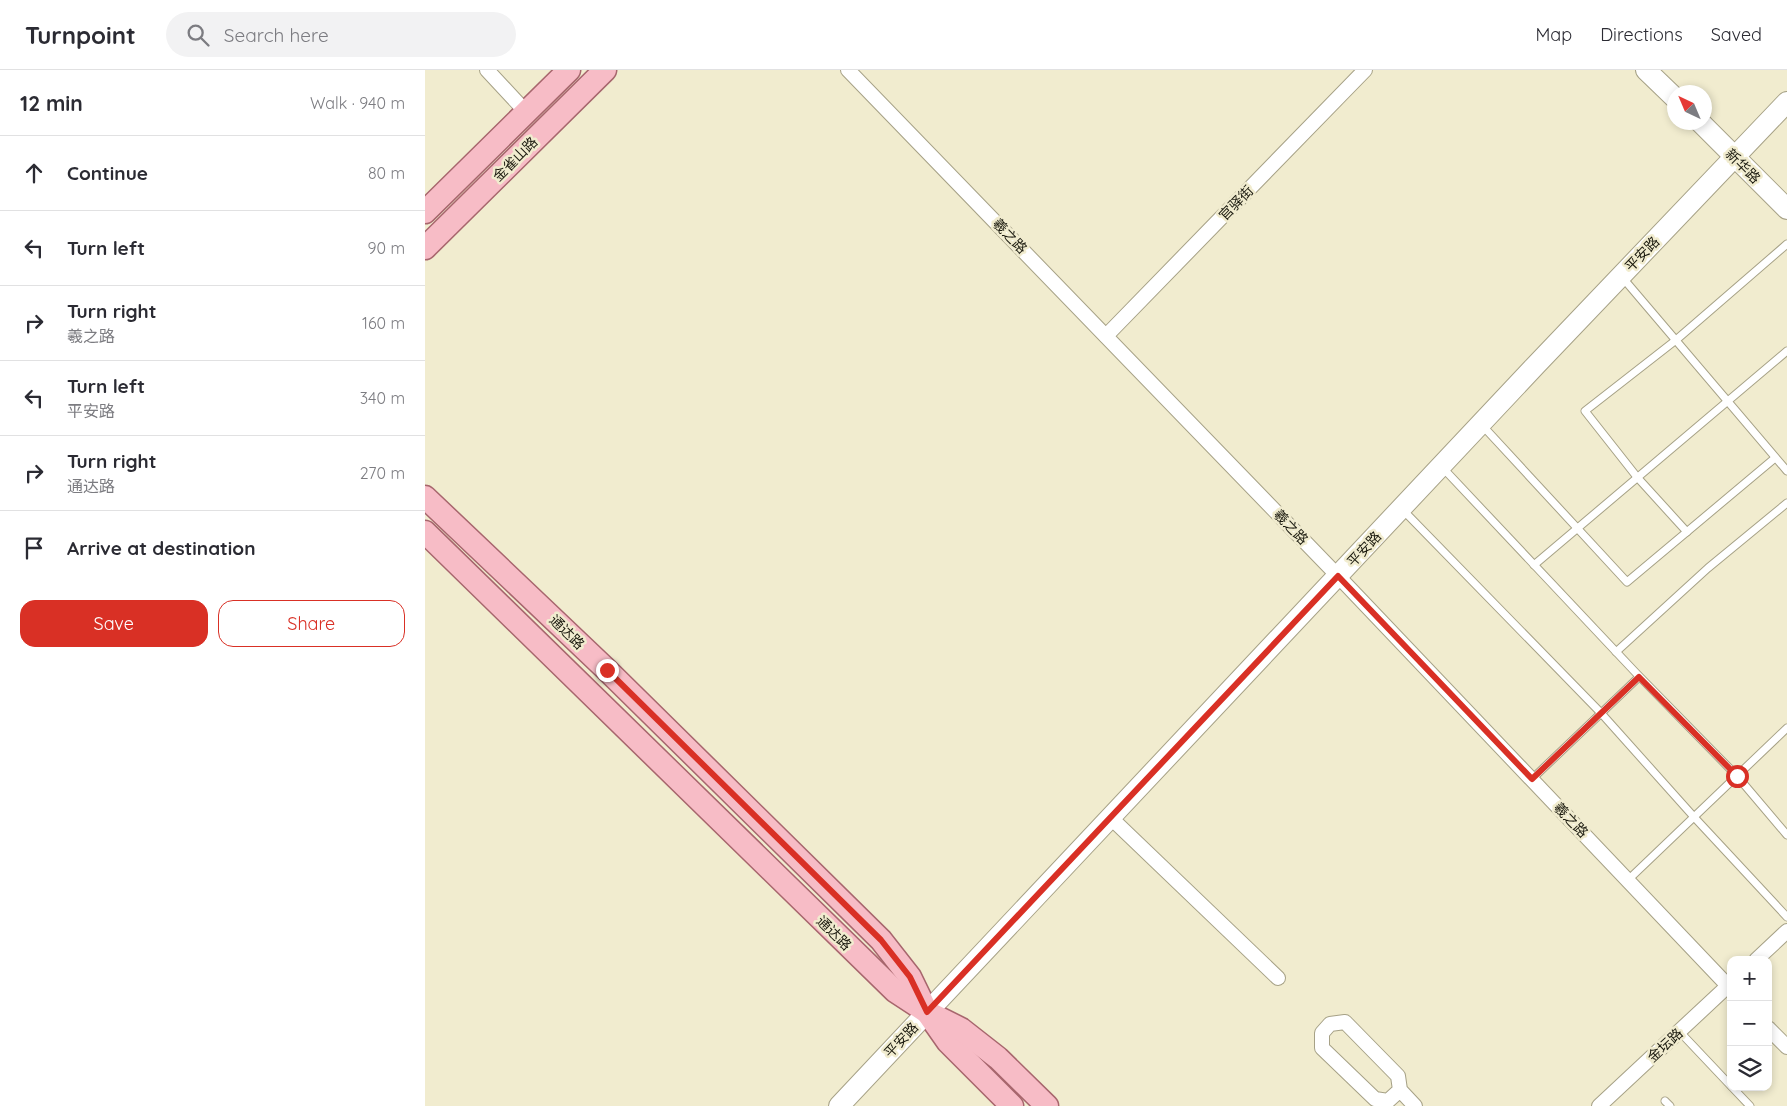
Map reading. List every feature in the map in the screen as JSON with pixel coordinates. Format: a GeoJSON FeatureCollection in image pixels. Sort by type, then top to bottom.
{"type":"FeatureCollection","features":[{"type":"Feature","properties":{"kind":"main road","name":"金雀山路"},"geometry":{"type":"LineString","coordinates":[[425,212],[569,70]]}},
{"type":"Feature","properties":{"kind":"main road","name":"金雀山路"},"geometry":{"type":"LineString","coordinates":[[425,248],[605,70]]}},
{"type":"Feature","properties":{"kind":"main road"},"geometry":{"type":"LineString","coordinates":[[1646,70],[1667,90]]}},
{"type":"Feature","properties":{"kind":"main road","name":"平安路"},"geometry":{"type":"LineString","coordinates":[[839,1106],[1441,466],[1787,102]]}},
{"type":"Feature","properties":{"kind":"main road","name":"新华路"},"geometry":{"type":"LineString","coordinates":[[1708,130],[1787,209]]}},
{"type":"Feature","properties":{"kind":"main road","name":"通达路"},"geometry":{"type":"LineString","coordinates":[[425,497],[614,677],[881,940],[910,977],[927,1012],[948,1042],[1012,1106]]}},
{"type":"Feature","properties":{"kind":"main road","name":"通达路"},"geometry":{"type":"LineString","coordinates":[[425,532],[895,991],[927,1012],[961,1029],[998,1058],[1047,1106]]}},
{"type":"Feature","properties":{"kind":"street"},"geometry":{"type":"LineString","coordinates":[[487,70],[526,112]]}},
{"type":"Feature","properties":{"kind":"street","name":"羲之路"},"geometry":{"type":"LineString","coordinates":[[848,70],[1338,576],[1727,983]]}},
{"type":"Feature","properties":{"kind":"street","name":"官驿街"},"geometry":{"type":"LineString","coordinates":[[1106,336],[1365,70]]}},
{"type":"Feature","properties":{"kind":"street"},"geometry":{"type":"LineString","coordinates":[[1110,817],[1279,978]]}},
{"type":"Feature","properties":{"kind":"street"},"geometry":{"type":"LineString","coordinates":[[1760,956],[1787,930]]}},
{"type":"Feature","properties":{"kind":"street","name":"金坛路"},"geometry":{"type":"LineString","coordinates":[[1599,1106],[1727,989]]}},
{"type":"Feature","properties":{"kind":"street"},"geometry":{"type":"LineString","coordinates":[[1400,1090],[1388,1101],[1375,1100],[1322,1048],[1322,1033],[1330,1024],[1345,1022],[1398,1076],[1400,1090],[1415,1106]]}},
{"type":"Feature","properties":{"kind":"street"},"geometry":{"type":"LineString","coordinates":[[1772,1032],[1787,1047]]}},
{"type":"Feature","properties":{"kind":"lane"},"geometry":{"type":"LineString","coordinates":[[1687,532],[1637,477],[1585,411],[1677,340],[1787,244]]}},
{"type":"Feature","properties":{"kind":"lane"},"geometry":{"type":"LineString","coordinates":[[1621,276],[1787,471]]}},
{"type":"Feature","properties":{"kind":"lane"},"geometry":{"type":"LineString","coordinates":[[1533,565],[1787,351]]}},
{"type":"Feature","properties":{"kind":"lane"},"geometry":{"type":"LineString","coordinates":[[1481,424],[1627,582],[1775,458]]}},
{"type":"Feature","properties":{"kind":"lane"},"geometry":{"type":"LineString","coordinates":[[1441,466],[1615,652],[1737,776],[1787,835]]}},
{"type":"Feature","properties":{"kind":"lane"},"geometry":{"type":"LineString","coordinates":[[1615,652],[1708,568],[1787,503]]}},
{"type":"Feature","properties":{"kind":"lane"},"geometry":{"type":"LineString","coordinates":[[1402,508],[1601,713],[1787,917]]}},
{"type":"Feature","properties":{"kind":"lane"},"geometry":{"type":"LineString","coordinates":[[1532,779],[1639,677]]}},
{"type":"Feature","properties":{"kind":"lane"},"geometry":{"type":"LineString","coordinates":[[1628,880],[1787,728]]}},
{"type":"Feature","properties":{"kind":"lane"},"geometry":{"type":"LineString","coordinates":[[1679,1031],[1727,1082]]}},
{"type":"Feature","properties":{"kind":"lane"},"geometry":{"type":"LineString","coordinates":[[1736,1091],[1750,1106]]}},
{"type":"Feature","properties":{"kind":"route"},"geometry":{"type":"LineString","coordinates":[[607,670],[881,940],[910,977],[927,1012],[1338,576],[1532,779],[1639,677],[1737,776]]}}]}
